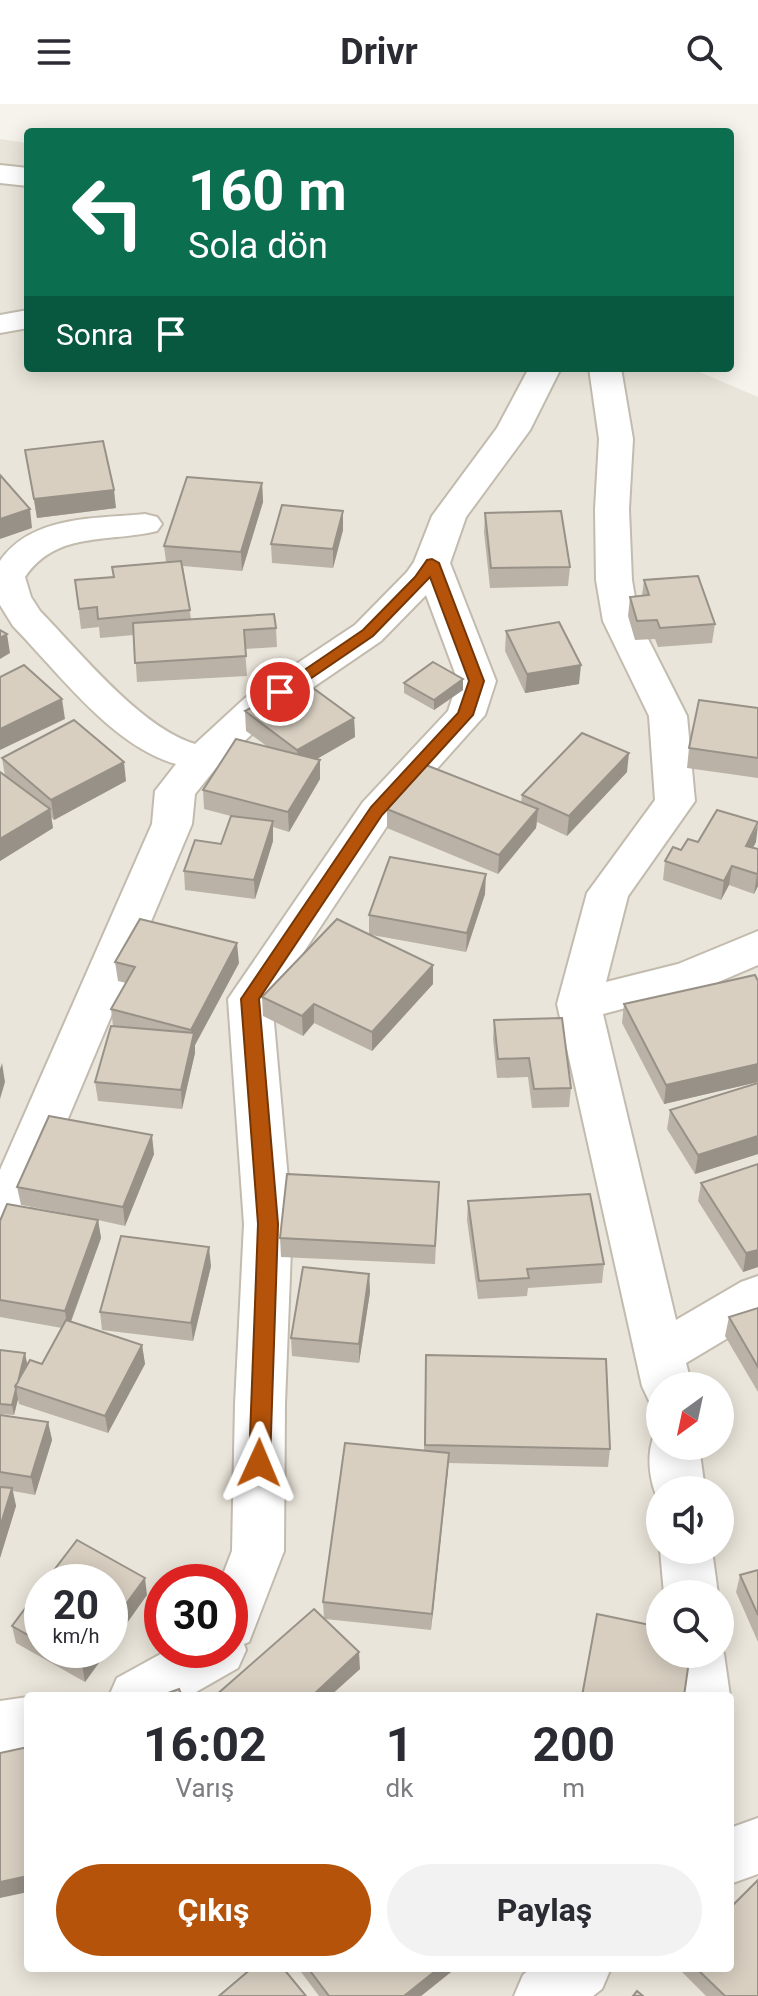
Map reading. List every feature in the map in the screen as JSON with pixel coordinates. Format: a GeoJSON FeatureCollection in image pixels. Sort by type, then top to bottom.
{"type":"FeatureCollection","features":[{"type":"Feature","properties":{"kind":"street"},"geometry":{"type":"LineString","coordinates":[[0,174],[24,177]]}},
{"type":"Feature","properties":{"kind":"street"},"geometry":{"type":"LineString","coordinates":[[0,324],[24,320]]}},
{"type":"Feature","properties":{"kind":"street"},"geometry":{"type":"LineString","coordinates":[[0,1223],[172,824],[175,791],[202,759],[258,707],[368,633],[420,580],[432,563],[449,516],[513,430],[543,372]]}},
{"type":"Feature","properties":{"kind":"street"},"geometry":{"type":"LineString","coordinates":[[606,372],[616,439],[612,509],[614,580],[621,621],[668,716],[675,801],[608,893],[579,1004],[663,1370],[758,1296]]}},
{"type":"Feature","properties":{"kind":"street"},"geometry":{"type":"LineString","coordinates":[[145,524],[89,528],[43,538],[26,550],[7,577],[13,597],[26,618],[136,730],[164,748],[202,759]]}},
{"type":"Feature","properties":{"kind":"street"},"geometry":{"type":"LineString","coordinates":[[248,1577],[258,1551],[260,1404],[268,1224],[250,999],[377,811],[466,715],[477,681],[432,563]]}},
{"type":"Feature","properties":{"kind":"street"},"geometry":{"type":"LineString","coordinates":[[579,1004],[658,987],[727,964],[758,946]]}},
{"type":"Feature","properties":{"kind":"street"},"geometry":{"type":"LineString","coordinates":[[144,1692],[187,1668]]}},
{"type":"Feature","properties":{"kind":"street"},"geometry":{"type":"LineString","coordinates":[[699,1668],[702,1692]]}},
{"type":"Feature","properties":{"kind":"street"},"geometry":{"type":"LineString","coordinates":[[0,1727],[24,1724]]}},
{"type":"Feature","properties":{"kind":"street"},"geometry":{"type":"LineString","coordinates":[[734,1855],[758,1846]]}},
{"type":"Feature","properties":{"kind":"street"},"geometry":{"type":"LineString","coordinates":[[544,1996],[576,1972]]}},
{"type":"Feature","properties":{"kind":"shaded area"},"geometry":{"type":"Polygon","coordinates":[[[0,139],[24,142],[24,372],[699,372],[758,397],[758,1996],[0,1996],[0,139]]]}},
{"type":"Feature","properties":{"kind":"building"},"geometry":{"type":"Polygon","coordinates":[[[103,441],[114,490],[34,499],[25,450],[103,441]]]}},
{"type":"Feature","properties":{"kind":"building"},"geometry":{"type":"Polygon","coordinates":[[[0,475],[30,509],[0,519],[0,475]]]}},
{"type":"Feature","properties":{"kind":"building"},"geometry":{"type":"Polygon","coordinates":[[[187,477],[262,483],[241,552],[164,546],[187,477]]]}},
{"type":"Feature","properties":{"kind":"building"},"geometry":{"type":"Polygon","coordinates":[[[282,505],[343,511],[333,549],[271,544],[282,505]]]}},
{"type":"Feature","properties":{"kind":"building"},"geometry":{"type":"Polygon","coordinates":[[[561,511],[570,567],[491,568],[485,513],[561,511]]]}},
{"type":"Feature","properties":{"kind":"building"},"geometry":{"type":"Polygon","coordinates":[[[181,561],[190,610],[98,619],[97,607],[79,609],[75,580],[114,577],[112,567],[181,561]]]}},
{"type":"Feature","properties":{"kind":"building"},"geometry":{"type":"Polygon","coordinates":[[[698,576],[715,624],[660,628],[657,620],[637,621],[630,597],[649,595],[644,580],[698,576]]]}},
{"type":"Feature","properties":{"kind":"building"},"geometry":{"type":"Polygon","coordinates":[[[274,614],[276,628],[244,630],[246,656],[135,663],[133,623],[274,614]]]}},
{"type":"Feature","properties":{"kind":"building"},"geometry":{"type":"Polygon","coordinates":[[[559,622],[581,665],[527,674],[506,631],[559,622]]]}},
{"type":"Feature","properties":{"kind":"building"},"geometry":{"type":"Polygon","coordinates":[[[433,662],[463,679],[434,700],[404,683],[433,662]]]}},
{"type":"Feature","properties":{"kind":"building"},"geometry":{"type":"Polygon","coordinates":[[[24,665],[62,699],[0,729],[0,677],[24,665]]]}},
{"type":"Feature","properties":{"kind":"building"},"geometry":{"type":"Polygon","coordinates":[[[302,680],[354,718],[297,750],[245,711],[302,680]]]}},
{"type":"Feature","properties":{"kind":"building"},"geometry":{"type":"Polygon","coordinates":[[[699,700],[758,708],[758,758],[689,748],[699,700]]]}},
{"type":"Feature","properties":{"kind":"building"},"geometry":{"type":"Polygon","coordinates":[[[74,720],[124,762],[51,800],[2,758],[74,720]]]}},
{"type":"Feature","properties":{"kind":"building"},"geometry":{"type":"Polygon","coordinates":[[[582,733],[629,753],[569,816],[522,795],[582,733]]]}},
{"type":"Feature","properties":{"kind":"building"},"geometry":{"type":"Polygon","coordinates":[[[236,739],[320,760],[288,812],[203,790],[236,739]]]}},
{"type":"Feature","properties":{"kind":"building"},"geometry":{"type":"Polygon","coordinates":[[[426,765],[538,809],[499,855],[387,809],[426,765]]]}},
{"type":"Feature","properties":{"kind":"building"},"geometry":{"type":"Polygon","coordinates":[[[0,772],[50,809],[0,839],[0,772]]]}},
{"type":"Feature","properties":{"kind":"building"},"geometry":{"type":"Polygon","coordinates":[[[717,810],[758,822],[746,846],[758,849],[757,874],[732,866],[724,881],[665,861],[673,847],[681,850],[688,839],[698,842],[717,810]]]}},
{"type":"Feature","properties":{"kind":"building"},"geometry":{"type":"Polygon","coordinates":[[[231,816],[273,821],[254,880],[184,871],[195,840],[221,844],[231,816]]]}},
{"type":"Feature","properties":{"kind":"building"},"geometry":{"type":"Polygon","coordinates":[[[390,857],[486,874],[467,933],[369,915],[390,857]]]}},
{"type":"Feature","properties":{"kind":"building"},"geometry":{"type":"Polygon","coordinates":[[[140,919],[237,943],[191,1030],[111,1009],[135,967],[115,962],[140,919]]]}},
{"type":"Feature","properties":{"kind":"building"},"geometry":{"type":"Polygon","coordinates":[[[337,919],[433,965],[372,1032],[314,1004],[302,1016],[262,997],[337,919]]]}},
{"type":"Feature","properties":{"kind":"building"},"geometry":{"type":"Polygon","coordinates":[[[755,975],[758,981],[758,1064],[666,1085],[624,1004],[755,975]]]}},
{"type":"Feature","properties":{"kind":"building"},"geometry":{"type":"Polygon","coordinates":[[[562,1018],[571,1088],[534,1089],[529,1058],[498,1059],[494,1020],[562,1018]]]}},
{"type":"Feature","properties":{"kind":"building"},"geometry":{"type":"Polygon","coordinates":[[[111,1026],[194,1033],[181,1090],[95,1082],[111,1026]]]}},
{"type":"Feature","properties":{"kind":"building"},"geometry":{"type":"Polygon","coordinates":[[[758,1083],[758,1136],[698,1155],[670,1110],[758,1083]]]}},
{"type":"Feature","properties":{"kind":"building"},"geometry":{"type":"Polygon","coordinates":[[[49,1116],[152,1135],[123,1207],[17,1187],[49,1116]]]}},
{"type":"Feature","properties":{"kind":"building"},"geometry":{"type":"Polygon","coordinates":[[[758,1164],[758,1250],[746,1253],[701,1183],[758,1164]]]}},
{"type":"Feature","properties":{"kind":"building"},"geometry":{"type":"Polygon","coordinates":[[[287,1174],[439,1182],[435,1246],[280,1238],[287,1174]]]}},
{"type":"Feature","properties":{"kind":"building"},"geometry":{"type":"Polygon","coordinates":[[[590,1194],[604,1264],[527,1269],[529,1278],[479,1281],[468,1201],[590,1194]]]}},
{"type":"Feature","properties":{"kind":"building"},"geometry":{"type":"Polygon","coordinates":[[[7,1204],[98,1220],[65,1311],[0,1300],[0,1221],[7,1204]]]}},
{"type":"Feature","properties":{"kind":"building"},"geometry":{"type":"Polygon","coordinates":[[[121,1236],[209,1247],[191,1323],[100,1312],[121,1236]]]}},
{"type":"Feature","properties":{"kind":"building"},"geometry":{"type":"Polygon","coordinates":[[[303,1267],[369,1274],[359,1344],[291,1338],[303,1267]]]}},
{"type":"Feature","properties":{"kind":"building"},"geometry":{"type":"Polygon","coordinates":[[[758,1308],[758,1367],[729,1317],[758,1308]]]}},
{"type":"Feature","properties":{"kind":"building"},"geometry":{"type":"Polygon","coordinates":[[[66,1320],[142,1345],[105,1416],[15,1386],[30,1360],[42,1364],[66,1320]]]}},
{"type":"Feature","properties":{"kind":"building"},"geometry":{"type":"Polygon","coordinates":[[[0,1350],[25,1353],[12,1405],[0,1404],[0,1350]]]}},
{"type":"Feature","properties":{"kind":"building"},"geometry":{"type":"Polygon","coordinates":[[[426,1355],[606,1359],[610,1449],[425,1445],[426,1355]]]}},
{"type":"Feature","properties":{"kind":"building"},"geometry":{"type":"Polygon","coordinates":[[[0,1415],[48,1422],[31,1477],[0,1472],[0,1415]]]}},
{"type":"Feature","properties":{"kind":"building"},"geometry":{"type":"Polygon","coordinates":[[[345,1443],[449,1453],[432,1614],[323,1602],[345,1443]]]}},
{"type":"Feature","properties":{"kind":"building"},"geometry":{"type":"Polygon","coordinates":[[[0,1487],[12,1488],[0,1527],[0,1487]]]}},
{"type":"Feature","properties":{"kind":"building"},"geometry":{"type":"Polygon","coordinates":[[[77,1540],[120,1564],[59,1564],[77,1540]]]}},
{"type":"Feature","properties":{"kind":"building"},"geometry":{"type":"Polygon","coordinates":[[[128,1568],[144,1579],[128,1601],[128,1568]]]}},
{"type":"Feature","properties":{"kind":"building"},"geometry":{"type":"Polygon","coordinates":[[[758,1570],[758,1615],[740,1575],[758,1570]]]}},
{"type":"Feature","properties":{"kind":"building"},"geometry":{"type":"Polygon","coordinates":[[[314,1609],[359,1652],[316,1692],[220,1692],[314,1609]]]}},
{"type":"Feature","properties":{"kind":"building"},"geometry":{"type":"Polygon","coordinates":[[[24,1610],[24,1633],[12,1626],[24,1610]]]}},
{"type":"Feature","properties":{"kind":"building"},"geometry":{"type":"Polygon","coordinates":[[[597,1614],[646,1624],[646,1668],[688,1668],[685,1692],[583,1692],[597,1614]]]}},
{"type":"Feature","properties":{"kind":"building"},"geometry":{"type":"Polygon","coordinates":[[[24,1748],[24,1877],[0,1882],[0,1753],[24,1748]]]}},
{"type":"Feature","properties":{"kind":"building"},"geometry":{"type":"Polygon","coordinates":[[[758,1880],[758,1996],[725,1996],[700,1972],[734,1972],[734,1904],[758,1880]]]}},
{"type":"Feature","properties":{"kind":"building"},"geometry":{"type":"Polygon","coordinates":[[[247,1972],[286,1972],[306,1996],[219,1996],[247,1972]]]}},
{"type":"Feature","properties":{"kind":"building"},"geometry":{"type":"Polygon","coordinates":[[[311,1972],[434,1972],[404,1996],[329,1996],[311,1972]]]}},
{"type":"Feature","properties":{"kind":"route"},"geometry":{"type":"LineString","coordinates":[[259,1463],[268,1224],[250,999],[377,811],[466,715],[477,681],[432,563],[420,580],[368,633],[280,692]]}}]}
